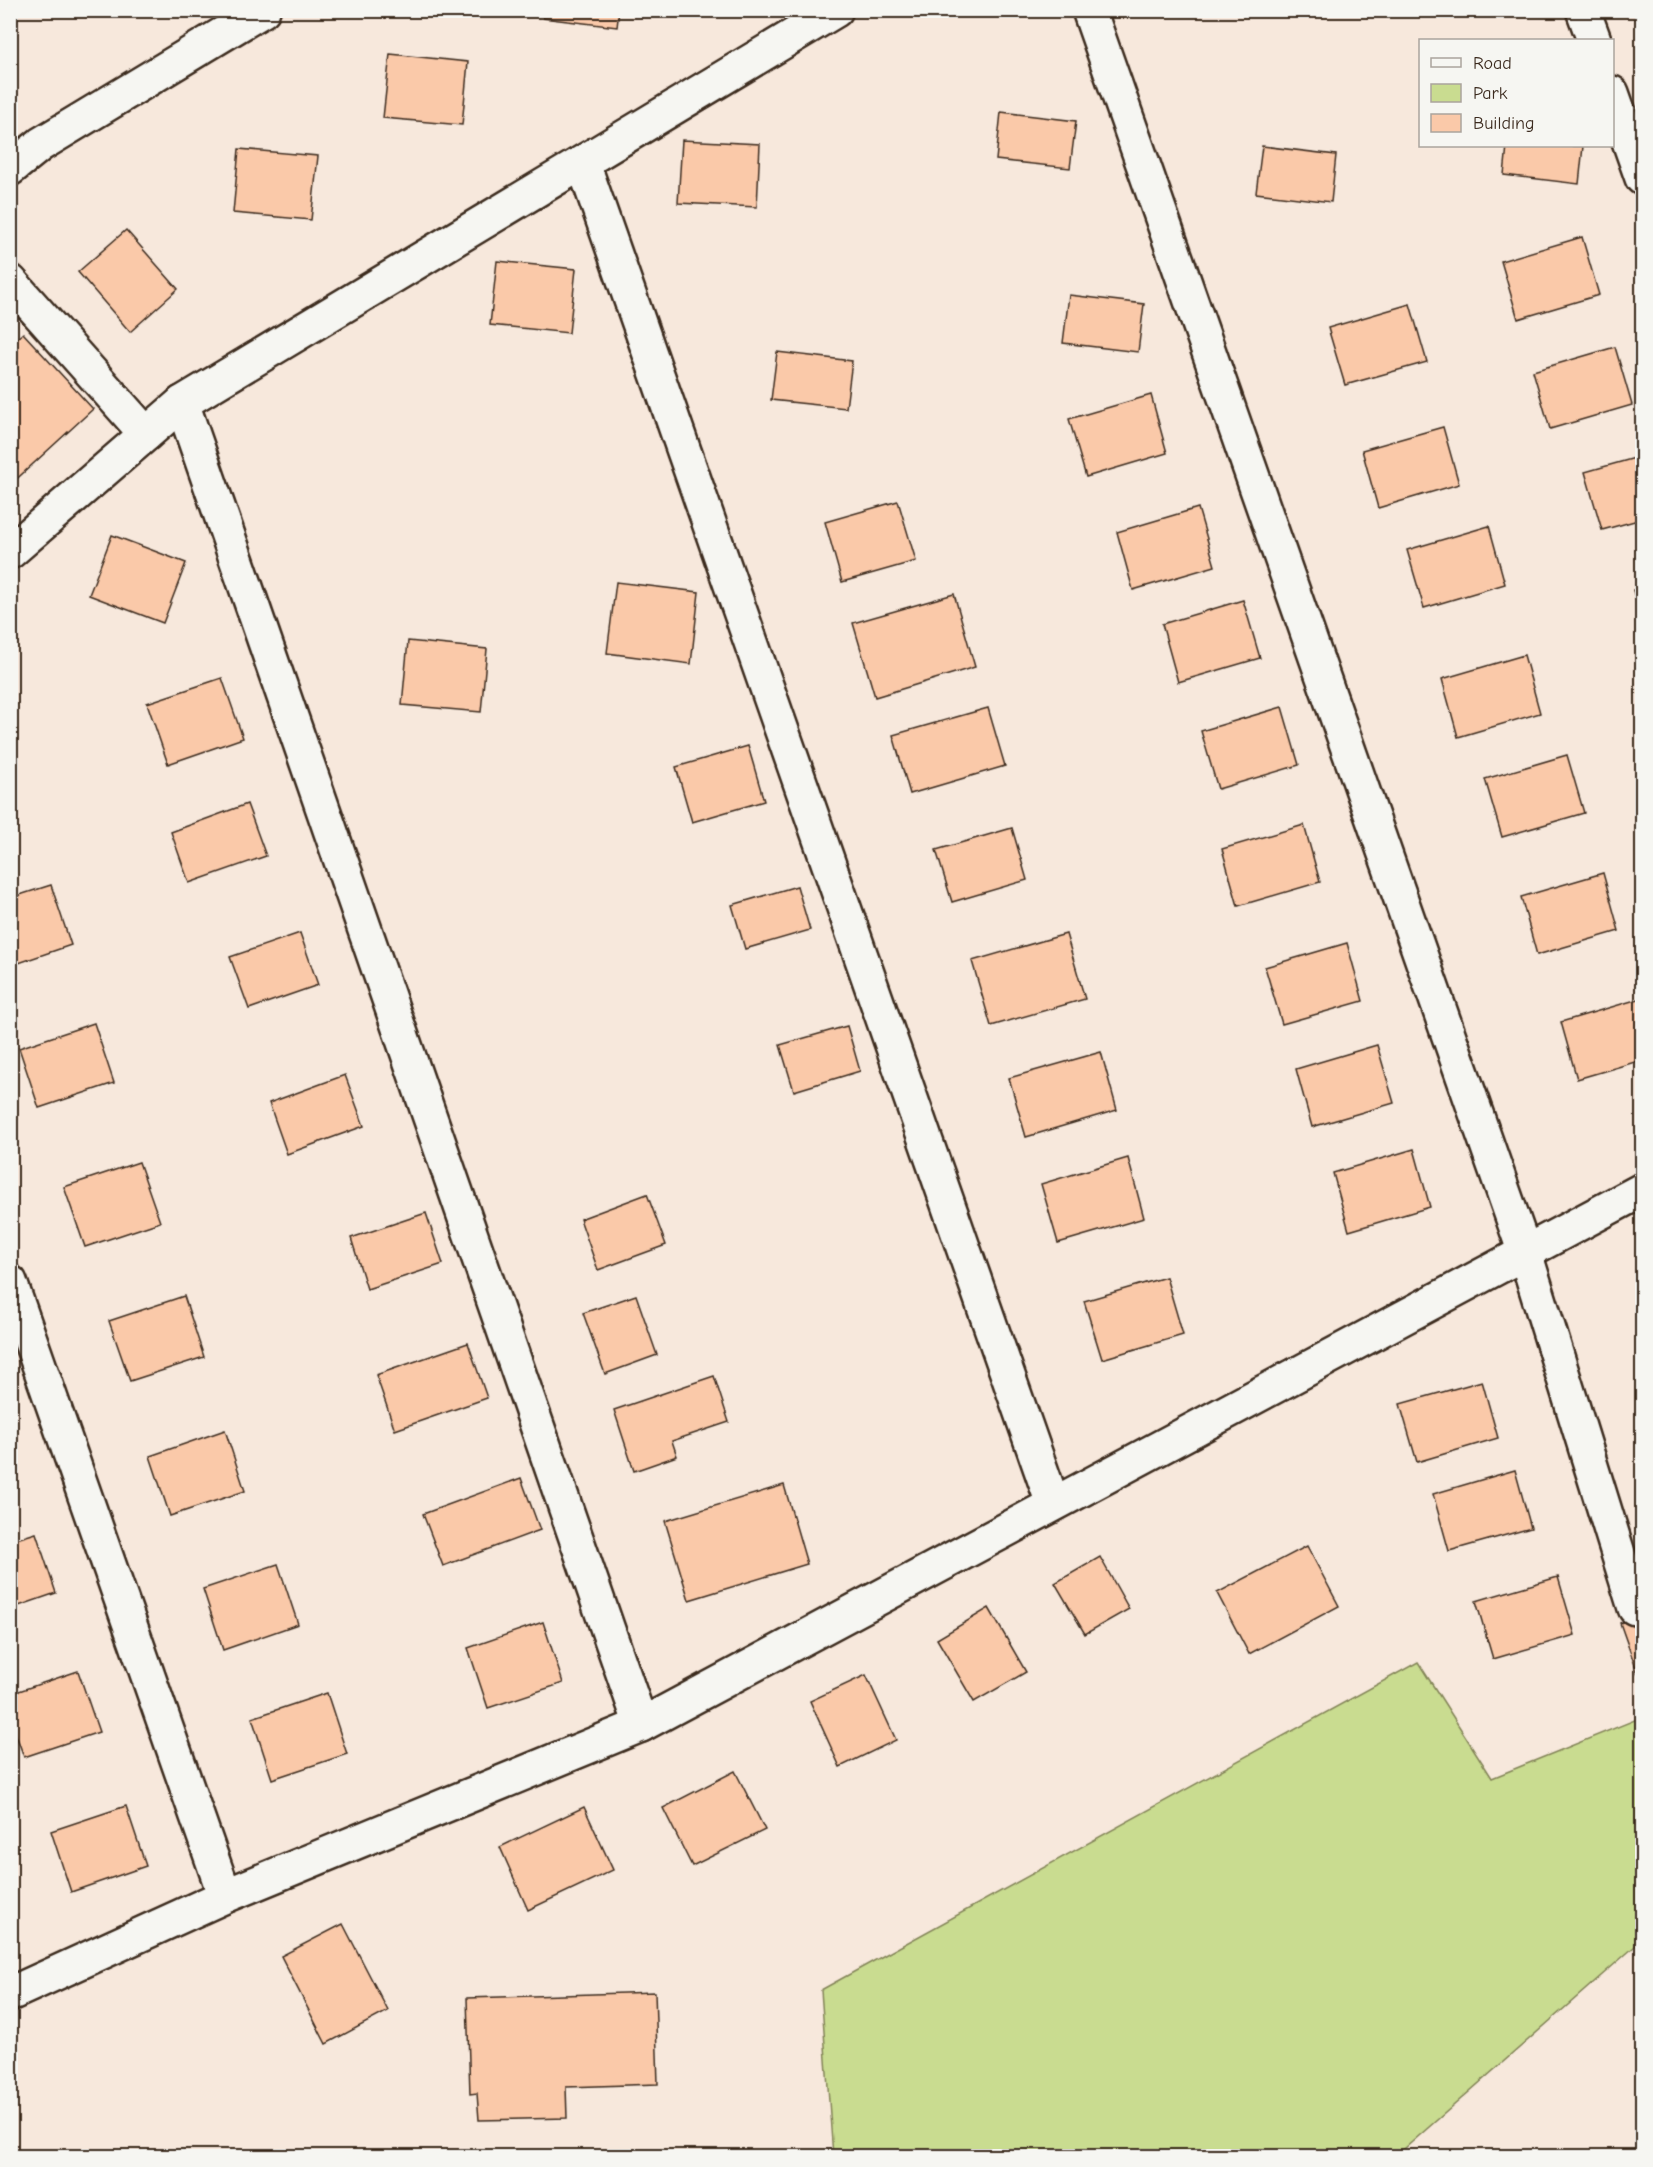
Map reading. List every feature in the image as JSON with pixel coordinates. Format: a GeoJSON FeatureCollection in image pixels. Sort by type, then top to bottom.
{"type":"FeatureCollection","features":[{"type":"Feature","properties":{"kind":"street"},"geometry":{"type":"LineString","coordinates":[[10,169],[41,144],[263,10]]}},
{"type":"Feature","properties":{"kind":"street"},"geometry":{"type":"LineString","coordinates":[[10,552],[182,403],[836,10]]}},
{"type":"Feature","properties":{"kind":"street"},"geometry":{"type":"LineString","coordinates":[[1089,10],[1525,1253],[1635,1608]]}},
{"type":"Feature","properties":{"kind":"street"},"geometry":{"type":"LineString","coordinates":[[1583,10],[1594,39]]}},
{"type":"Feature","properties":{"kind":"street"},"geometry":{"type":"LineString","coordinates":[[1614,99],[1642,178]]}},
{"type":"Feature","properties":{"kind":"street"},"geometry":{"type":"LineString","coordinates":[[583,163],[1053,1504]]}},
{"type":"Feature","properties":{"kind":"street"},"geometry":{"type":"LineString","coordinates":[[10,281],[146,434]]}},
{"type":"Feature","properties":{"kind":"street"},"geometry":{"type":"LineString","coordinates":[[182,403],[641,1725]]}},
{"type":"Feature","properties":{"kind":"street"},"geometry":{"type":"LineString","coordinates":[[10,1994],[225,1896],[641,1725],[1642,1190]]}},
{"type":"Feature","properties":{"kind":"street"},"geometry":{"type":"LineString","coordinates":[[10,1281],[225,1896]]}},
{"type":"Feature","properties":{"kind":"green space"},"geometry":{"type":"Polygon","coordinates":[[[1418,1662],[1492,1778],[1642,1717],[1642,1940],[1396,2156],[833,2156],[821,1990],[1418,1662]]]}},
{"type":"Feature","properties":{"kind":"building"},"geometry":{"type":"Polygon","coordinates":[[[543,10],[619,10],[617,27],[543,18],[543,10]]]}},
{"type":"Feature","properties":{"kind":"building"},"geometry":{"type":"Polygon","coordinates":[[[390,54],[468,62],[462,125],[383,118],[390,54]]]}},
{"type":"Feature","properties":{"kind":"building"},"geometry":{"type":"Polygon","coordinates":[[[1001,112],[1076,121],[1070,168],[996,160],[1001,112]]]}},
{"type":"Feature","properties":{"kind":"building"},"geometry":{"type":"Polygon","coordinates":[[[682,140],[760,144],[757,207],[678,203],[682,140]]]}},
{"type":"Feature","properties":{"kind":"building"},"geometry":{"type":"Polygon","coordinates":[[[1262,146],[1336,155],[1331,202],[1256,193],[1262,146]]]}},
{"type":"Feature","properties":{"kind":"building"},"geometry":{"type":"Polygon","coordinates":[[[1507,147],[1583,147],[1579,184],[1504,175],[1507,147]]]}},
{"type":"Feature","properties":{"kind":"building"},"geometry":{"type":"Polygon","coordinates":[[[239,149],[318,156],[311,220],[233,213],[239,149]]]}},
{"type":"Feature","properties":{"kind":"building"},"geometry":{"type":"Polygon","coordinates":[[[126,230],[178,289],[130,332],[78,272],[126,230]]]}},
{"type":"Feature","properties":{"kind":"building"},"geometry":{"type":"Polygon","coordinates":[[[1582,237],[1599,295],[1518,319],[1501,261],[1582,237]]]}},
{"type":"Feature","properties":{"kind":"building"},"geometry":{"type":"Polygon","coordinates":[[[497,261],[576,269],[569,333],[490,325],[497,261]]]}},
{"type":"Feature","properties":{"kind":"building"},"geometry":{"type":"Polygon","coordinates":[[[1069,295],[1144,304],[1138,352],[1063,343],[1069,295]]]}},
{"type":"Feature","properties":{"kind":"building"},"geometry":{"type":"Polygon","coordinates":[[[1410,304],[1427,362],[1345,385],[1328,328],[1410,304]]]}},
{"type":"Feature","properties":{"kind":"building"},"geometry":{"type":"Polygon","coordinates":[[[23,333],[93,409],[10,485],[10,344],[23,333]]]}},
{"type":"Feature","properties":{"kind":"building"},"geometry":{"type":"Polygon","coordinates":[[[1615,347],[1632,405],[1550,429],[1533,371],[1615,347]]]}},
{"type":"Feature","properties":{"kind":"building"},"geometry":{"type":"Polygon","coordinates":[[[777,352],[852,361],[846,408],[771,400],[777,352]]]}},
{"type":"Feature","properties":{"kind":"building"},"geometry":{"type":"Polygon","coordinates":[[[1151,395],[1167,453],[1086,477],[1069,419],[1151,395]]]}},
{"type":"Feature","properties":{"kind":"building"},"geometry":{"type":"Polygon","coordinates":[[[1443,427],[1459,484],[1378,508],[1362,450],[1443,427]]]}},
{"type":"Feature","properties":{"kind":"building"},"geometry":{"type":"Polygon","coordinates":[[[1642,456],[1642,519],[1602,530],[1585,472],[1642,456]]]}},
{"type":"Feature","properties":{"kind":"building"},"geometry":{"type":"Polygon","coordinates":[[[898,501],[916,561],[842,582],[825,522],[898,501]]]}},
{"type":"Feature","properties":{"kind":"building"},"geometry":{"type":"Polygon","coordinates":[[[1198,508],[1215,566],[1133,590],[1117,532],[1198,508]]]}},
{"type":"Feature","properties":{"kind":"building"},"geometry":{"type":"Polygon","coordinates":[[[1489,526],[1505,584],[1424,608],[1407,550],[1489,526]]]}},
{"type":"Feature","properties":{"kind":"building"},"geometry":{"type":"Polygon","coordinates":[[[112,535],[186,563],[163,623],[89,595],[112,535]]]}},
{"type":"Feature","properties":{"kind":"building"},"geometry":{"type":"Polygon","coordinates":[[[616,582],[699,592],[691,664],[607,653],[616,582]]]}},
{"type":"Feature","properties":{"kind":"building"},"geometry":{"type":"Polygon","coordinates":[[[1642,588],[1642,622],[1633,590],[1642,588]]]}},
{"type":"Feature","properties":{"kind":"building"},"geometry":{"type":"Polygon","coordinates":[[[954,594],[975,667],[875,697],[853,623],[954,594]]]}},
{"type":"Feature","properties":{"kind":"building"},"geometry":{"type":"Polygon","coordinates":[[[1243,600],[1260,658],[1178,682],[1162,624],[1243,600]]]}},
{"type":"Feature","properties":{"kind":"building"},"geometry":{"type":"Polygon","coordinates":[[[408,641],[487,649],[481,712],[402,705],[408,641]]]}},
{"type":"Feature","properties":{"kind":"building"},"geometry":{"type":"Polygon","coordinates":[[[1524,655],[1540,713],[1458,737],[1442,679],[1524,655]]]}},
{"type":"Feature","properties":{"kind":"building"},"geometry":{"type":"Polygon","coordinates":[[[222,678],[243,738],[168,764],[147,703],[222,678]]]}},
{"type":"Feature","properties":{"kind":"building"},"geometry":{"type":"Polygon","coordinates":[[[1282,707],[1299,765],[1218,789],[1201,731],[1282,707]]]}},
{"type":"Feature","properties":{"kind":"building"},"geometry":{"type":"Polygon","coordinates":[[[988,708],[1005,766],[910,794],[893,735],[988,708]]]}},
{"type":"Feature","properties":{"kind":"building"},"geometry":{"type":"Polygon","coordinates":[[[748,746],[764,801],[692,822],[676,767],[748,746]]]}},
{"type":"Feature","properties":{"kind":"building"},"geometry":{"type":"Polygon","coordinates":[[[1567,755],[1584,813],[1502,837],[1485,779],[1567,755]]]}},
{"type":"Feature","properties":{"kind":"building"},"geometry":{"type":"Polygon","coordinates":[[[247,804],[266,856],[189,883],[171,832],[247,804]]]}},
{"type":"Feature","properties":{"kind":"building"},"geometry":{"type":"Polygon","coordinates":[[[1304,825],[1320,882],[1238,906],[1222,849],[1304,825]]]}},
{"type":"Feature","properties":{"kind":"building"},"geometry":{"type":"Polygon","coordinates":[[[1012,828],[1027,880],[952,902],[936,850],[1012,828]]]}},
{"type":"Feature","properties":{"kind":"building"},"geometry":{"type":"Polygon","coordinates":[[[1603,873],[1619,931],[1537,955],[1521,897],[1603,873]]]}},
{"type":"Feature","properties":{"kind":"building"},"geometry":{"type":"Polygon","coordinates":[[[51,885],[71,945],[10,966],[10,898],[51,885]]]}},
{"type":"Feature","properties":{"kind":"building"},"geometry":{"type":"Polygon","coordinates":[[[797,886],[810,930],[745,949],[732,905],[797,886]]]}},
{"type":"Feature","properties":{"kind":"building"},"geometry":{"type":"Polygon","coordinates":[[[300,933],[318,985],[249,1009],[230,957],[300,933]]]}},
{"type":"Feature","properties":{"kind":"building"},"geometry":{"type":"Polygon","coordinates":[[[1066,934],[1085,999],[991,1026],[972,961],[1066,934]]]}},
{"type":"Feature","properties":{"kind":"building"},"geometry":{"type":"Polygon","coordinates":[[[1347,943],[1363,1001],[1282,1024],[1265,967],[1347,943]]]}},
{"type":"Feature","properties":{"kind":"building"},"geometry":{"type":"Polygon","coordinates":[[[1642,998],[1642,1060],[1577,1079],[1561,1022],[1642,998]]]}},
{"type":"Feature","properties":{"kind":"building"},"geometry":{"type":"Polygon","coordinates":[[[94,1023],[114,1083],[39,1108],[19,1048],[94,1023]]]}},
{"type":"Feature","properties":{"kind":"building"},"geometry":{"type":"Polygon","coordinates":[[[847,1026],[860,1071],[794,1091],[780,1045],[847,1026]]]}},
{"type":"Feature","properties":{"kind":"building"},"geometry":{"type":"Polygon","coordinates":[[[1377,1045],[1394,1103],[1312,1127],[1296,1069],[1377,1045]]]}},
{"type":"Feature","properties":{"kind":"building"},"geometry":{"type":"Polygon","coordinates":[[[1101,1052],[1117,1110],[1026,1137],[1009,1078],[1101,1052]]]}},
{"type":"Feature","properties":{"kind":"building"},"geometry":{"type":"Polygon","coordinates":[[[345,1075],[364,1126],[287,1154],[269,1103],[345,1075]]]}},
{"type":"Feature","properties":{"kind":"building"},"geometry":{"type":"Polygon","coordinates":[[[1414,1149],[1430,1207],[1349,1231],[1333,1173],[1414,1149]]]}},
{"type":"Feature","properties":{"kind":"building"},"geometry":{"type":"Polygon","coordinates":[[[1128,1158],[1144,1218],[1058,1243],[1041,1184],[1128,1158]]]}},
{"type":"Feature","properties":{"kind":"building"},"geometry":{"type":"Polygon","coordinates":[[[139,1162],[160,1222],[85,1247],[64,1187],[139,1162]]]}},
{"type":"Feature","properties":{"kind":"building"},"geometry":{"type":"Polygon","coordinates":[[[647,1194],[666,1245],[598,1270],[580,1219],[647,1194]]]}},
{"type":"Feature","properties":{"kind":"building"},"geometry":{"type":"Polygon","coordinates":[[[426,1213],[443,1264],[367,1289],[351,1238],[426,1213]]]}},
{"type":"Feature","properties":{"kind":"building"},"geometry":{"type":"Polygon","coordinates":[[[1166,1277],[1183,1335],[1102,1359],[1084,1301],[1166,1277]]]}},
{"type":"Feature","properties":{"kind":"building"},"geometry":{"type":"Polygon","coordinates":[[[636,1295],[657,1355],[605,1374],[583,1313],[636,1295]]]}},
{"type":"Feature","properties":{"kind":"building"},"geometry":{"type":"Polygon","coordinates":[[[184,1296],[204,1357],[130,1381],[109,1321],[184,1296]]]}},
{"type":"Feature","properties":{"kind":"building"},"geometry":{"type":"Polygon","coordinates":[[[468,1343],[487,1398],[395,1430],[376,1375],[468,1343]]]}},
{"type":"Feature","properties":{"kind":"building"},"geometry":{"type":"Polygon","coordinates":[[[714,1376],[729,1422],[672,1441],[677,1456],[634,1471],[614,1410],[714,1376]]]}},
{"type":"Feature","properties":{"kind":"building"},"geometry":{"type":"Polygon","coordinates":[[[1482,1381],[1498,1438],[1417,1462],[1400,1404],[1482,1381]]]}},
{"type":"Feature","properties":{"kind":"building"},"geometry":{"type":"Polygon","coordinates":[[[225,1430],[245,1491],[170,1516],[150,1456],[225,1430]]]}},
{"type":"Feature","properties":{"kind":"building"},"geometry":{"type":"Polygon","coordinates":[[[1515,1470],[1531,1528],[1449,1551],[1433,1494],[1515,1470]]]}},
{"type":"Feature","properties":{"kind":"building"},"geometry":{"type":"Polygon","coordinates":[[[521,1478],[540,1530],[443,1566],[423,1514],[521,1478]]]}},
{"type":"Feature","properties":{"kind":"building"},"geometry":{"type":"Polygon","coordinates":[[[784,1485],[807,1564],[689,1600],[665,1521],[784,1485]]]}},
{"type":"Feature","properties":{"kind":"building"},"geometry":{"type":"Polygon","coordinates":[[[36,1533],[56,1593],[10,1609],[10,1541],[36,1533]]]}},
{"type":"Feature","properties":{"kind":"building"},"geometry":{"type":"Polygon","coordinates":[[[1307,1546],[1339,1606],[1249,1654],[1217,1593],[1307,1546]]]}},
{"type":"Feature","properties":{"kind":"building"},"geometry":{"type":"Polygon","coordinates":[[[1100,1557],[1129,1609],[1085,1634],[1055,1583],[1100,1557]]]}},
{"type":"Feature","properties":{"kind":"building"},"geometry":{"type":"Polygon","coordinates":[[[278,1564],[298,1624],[223,1650],[203,1589],[278,1564]]]}},
{"type":"Feature","properties":{"kind":"building"},"geometry":{"type":"Polygon","coordinates":[[[1558,1577],[1575,1635],[1493,1659],[1476,1601],[1558,1577]]]}},
{"type":"Feature","properties":{"kind":"building"},"geometry":{"type":"Polygon","coordinates":[[[989,1608],[1026,1672],[974,1702],[937,1639],[989,1608]]]}},
{"type":"Feature","properties":{"kind":"building"},"geometry":{"type":"Polygon","coordinates":[[[1642,1615],[1642,1685],[1620,1623],[1642,1615]]]}},
{"type":"Feature","properties":{"kind":"building"},"geometry":{"type":"Polygon","coordinates":[[[543,1622],[563,1683],[488,1708],[468,1648],[543,1622]]]}},
{"type":"Feature","properties":{"kind":"building"},"geometry":{"type":"Polygon","coordinates":[[[78,1671],[99,1732],[24,1757],[10,1718],[10,1694],[78,1671]]]}},
{"type":"Feature","properties":{"kind":"building"},"geometry":{"type":"Polygon","coordinates":[[[866,1675],[896,1740],[840,1767],[810,1701],[866,1675]]]}},
{"type":"Feature","properties":{"kind":"building"},"geometry":{"type":"Polygon","coordinates":[[[327,1693],[347,1754],[272,1779],[252,1718],[327,1693]]]}},
{"type":"Feature","properties":{"kind":"building"},"geometry":{"type":"Polygon","coordinates":[[[735,1771],[765,1830],[692,1866],[663,1808],[735,1771]]]}},
{"type":"Feature","properties":{"kind":"building"},"geometry":{"type":"Polygon","coordinates":[[[126,1806],[146,1866],[71,1892],[51,1831],[126,1806]]]}},
{"type":"Feature","properties":{"kind":"building"},"geometry":{"type":"Polygon","coordinates":[[[584,1807],[613,1870],[528,1910],[500,1847],[584,1807]]]}},
{"type":"Feature","properties":{"kind":"building"},"geometry":{"type":"Polygon","coordinates":[[[343,1924],[388,2011],[326,2044],[281,1956],[343,1924]]]}},
{"type":"Feature","properties":{"kind":"building"},"geometry":{"type":"Polygon","coordinates":[[[655,1992],[658,2084],[566,2087],[567,2118],[479,2120],[477,2093],[470,2094],[467,1998],[655,1992]]]}}]}
